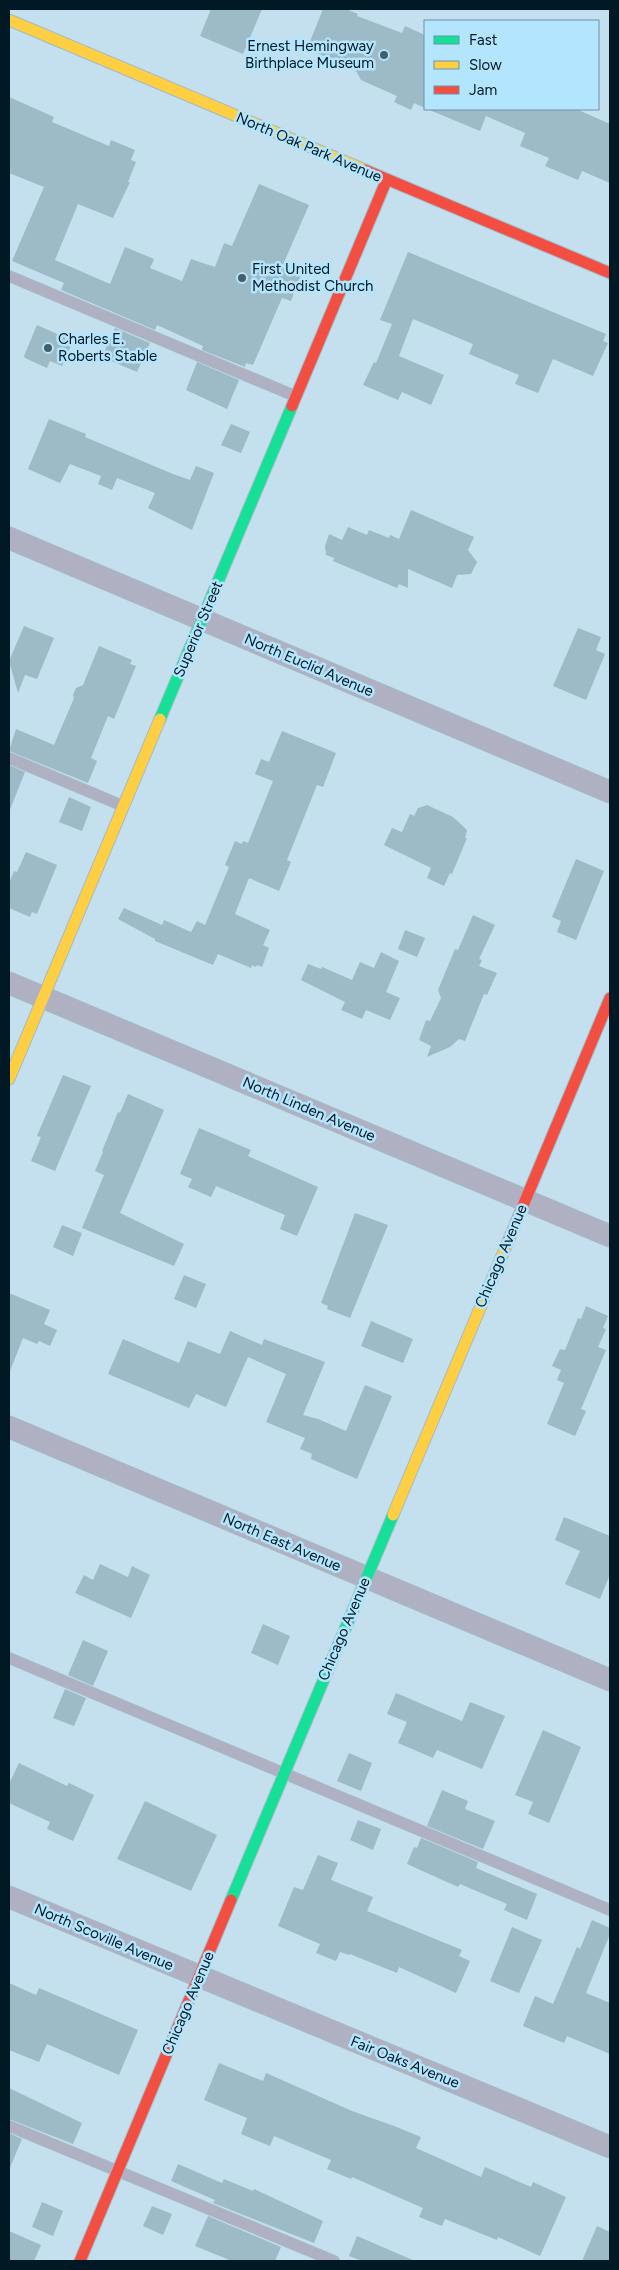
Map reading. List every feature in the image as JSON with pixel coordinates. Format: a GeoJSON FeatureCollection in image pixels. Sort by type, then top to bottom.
{"type":"FeatureCollection","features":[{"type":"Feature","properties":{"kind":"street","name":"North Oak Park Avenue"},"geometry":{"type":"LineString","coordinates":[[9,20],[610,273]]}},
{"type":"Feature","properties":{"kind":"street","name":"Superior Street"},"geometry":{"type":"LineString","coordinates":[[9,1079],[387,179]]}},
{"type":"Feature","properties":{"kind":"street","name":"North Euclid Avenue"},"geometry":{"type":"LineString","coordinates":[[9,538],[610,792]]}},
{"type":"Feature","properties":{"kind":"street","name":"North Linden Avenue"},"geometry":{"type":"LineString","coordinates":[[9,982],[610,1236]]}},
{"type":"Feature","properties":{"kind":"street","name":"Chicago Avenue"},"geometry":{"type":"LineString","coordinates":[[80,2261],[365,1577],[610,998]]}},
{"type":"Feature","properties":{"kind":"street","name":"North East Avenue"},"geometry":{"type":"LineString","coordinates":[[9,1427],[610,1680]]}},
{"type":"Feature","properties":{"kind":"street","name":"North Scoville Avenue"},"geometry":{"type":"LineString","coordinates":[[9,1897],[199,1977]]}},
{"type":"Feature","properties":{"kind":"street","name":"Fair Oaks Avenue"},"geometry":{"type":"LineString","coordinates":[[199,1977],[610,2148]]}},
{"type":"Feature","properties":{"kind":"lane"},"geometry":{"type":"LineString","coordinates":[[9,276],[296,396]]}},
{"type":"Feature","properties":{"kind":"lane"},"geometry":{"type":"LineString","coordinates":[[9,758],[124,806]]}},
{"type":"Feature","properties":{"kind":"lane"},"geometry":{"type":"LineString","coordinates":[[9,1658],[610,1910]]}},
{"type":"Feature","properties":{"kind":"lane"},"geometry":{"type":"LineString","coordinates":[[9,2126],[334,2261]]}},
{"type":"Feature","properties":{"kind":"building"},"geometry":{"type":"Polygon","coordinates":[[[211,9],[262,9],[243,54],[200,36],[211,9]]]}},
{"type":"Feature","properties":{"kind":"building"},"geometry":{"type":"Polygon","coordinates":[[[323,9],[346,9],[358,14],[357,16],[402,33],[405,26],[424,35],[424,108],[414,103],[411,110],[394,102],[397,96],[361,80],[355,69],[307,49],[323,9]]]}},
{"type":"Feature","properties":{"kind":"building"},"geometry":{"type":"Polygon","coordinates":[[[9,97],[54,117],[52,122],[109,146],[111,140],[135,150],[131,160],[136,162],[128,182],[130,182],[113,218],[78,204],[55,260],[110,284],[125,247],[154,259],[150,268],[182,281],[191,259],[215,267],[224,243],[232,246],[259,184],[309,205],[282,267],[301,275],[291,301],[282,298],[253,365],[246,363],[245,367],[202,350],[203,346],[157,325],[155,330],[61,290],[64,283],[12,261],[44,187],[9,173],[9,97]]]}},
{"type":"Feature","properties":{"kind":"building"},"geometry":{"type":"Polygon","coordinates":[[[429,110],[578,110],[610,124],[610,183],[582,171],[578,180],[545,166],[549,158],[520,146],[525,133],[486,116],[480,131],[429,110]]]}},
{"type":"Feature","properties":{"kind":"building"},"geometry":{"type":"Polygon","coordinates":[[[408,252],[606,334],[603,341],[608,343],[593,376],[553,359],[538,393],[515,384],[519,375],[469,354],[473,344],[413,319],[399,356],[444,375],[431,405],[402,392],[398,400],[363,385],[374,362],[376,363],[392,324],[380,320],[408,252]]]}},
{"type":"Feature","properties":{"kind":"building","name":"Charles E. Roberts Stable"},"geometry":{"type":"Polygon","coordinates":[[[37,325],[73,341],[62,366],[50,361],[47,368],[25,358],[24,356],[37,325]]]}},
{"type":"Feature","properties":{"kind":"building"},"geometry":{"type":"Polygon","coordinates":[[[115,328],[150,343],[137,372],[102,357],[115,328]]]}},
{"type":"Feature","properties":{"kind":"building"},"geometry":{"type":"Polygon","coordinates":[[[197,362],[239,380],[227,409],[186,390],[197,362]]]}},
{"type":"Feature","properties":{"kind":"building"},"geometry":{"type":"Polygon","coordinates":[[[49,419],[86,434],[85,437],[190,480],[196,466],[214,473],[192,530],[148,508],[155,493],[117,478],[112,490],[98,484],[101,476],[70,464],[60,483],[28,469],[49,419]]]}},
{"type":"Feature","properties":{"kind":"building"},"geometry":{"type":"Polygon","coordinates":[[[231,424],[250,432],[241,453],[221,445],[231,424]]]}},
{"type":"Feature","properties":{"kind":"building"},"geometry":{"type":"Polygon","coordinates":[[[411,510],[474,537],[468,550],[477,562],[471,574],[457,575],[452,588],[408,569],[408,588],[399,584],[397,588],[333,561],[334,558],[326,555],[325,546],[329,534],[342,540],[348,527],[367,535],[369,530],[389,538],[390,535],[399,539],[411,510]]]}},
{"type":"Feature","properties":{"kind":"building"},"geometry":{"type":"Polygon","coordinates":[[[24,626],[54,638],[37,679],[25,675],[18,693],[9,661],[24,626]]]}},
{"type":"Feature","properties":{"kind":"building"},"geometry":{"type":"Polygon","coordinates":[[[578,628],[601,637],[596,650],[605,654],[586,700],[553,686],[578,628]]]}},
{"type":"Feature","properties":{"kind":"building"},"geometry":{"type":"Polygon","coordinates":[[[99,646],[132,660],[130,664],[136,666],[114,719],[108,716],[91,758],[97,761],[88,783],[9,751],[16,729],[54,745],[74,698],[73,695],[76,688],[83,685],[99,646]]]}},
{"type":"Feature","properties":{"kind":"building"},"geometry":{"type":"Polygon","coordinates":[[[282,731],[336,753],[323,787],[317,785],[287,860],[291,862],[279,891],[249,878],[235,914],[270,930],[263,945],[269,948],[262,967],[252,965],[251,968],[218,954],[213,965],[155,941],[155,939],[118,919],[124,908],[162,925],[164,920],[191,932],[197,921],[205,925],[229,867],[225,865],[235,841],[242,844],[243,841],[248,843],[273,781],[255,774],[261,759],[269,762],[282,731]]]}},
{"type":"Feature","properties":{"kind":"building"},"geometry":{"type":"Polygon","coordinates":[[[9,765],[25,772],[9,812],[9,765]]]}},
{"type":"Feature","properties":{"kind":"building"},"geometry":{"type":"Polygon","coordinates":[[[69,797],[91,807],[82,831],[59,822],[69,797]]]}},
{"type":"Feature","properties":{"kind":"building"},"geometry":{"type":"Polygon","coordinates":[[[427,805],[453,817],[467,830],[465,838],[467,838],[452,874],[450,873],[444,886],[427,878],[431,868],[384,845],[392,828],[402,832],[410,814],[414,816],[418,808],[427,805]]]}},
{"type":"Feature","properties":{"kind":"building"},"geometry":{"type":"Polygon","coordinates":[[[26,852],[57,865],[37,914],[32,912],[30,917],[9,908],[9,883],[14,871],[17,872],[26,852]]]}},
{"type":"Feature","properties":{"kind":"building"},"geometry":{"type":"Polygon","coordinates":[[[576,859],[604,871],[576,940],[557,932],[561,921],[552,917],[576,859]]]}},
{"type":"Feature","properties":{"kind":"building"},"geometry":{"type":"Polygon","coordinates":[[[473,915],[495,925],[479,959],[482,960],[479,966],[497,973],[487,995],[484,994],[465,1041],[459,1039],[450,1047],[427,1057],[431,1046],[419,1040],[426,1020],[430,1021],[441,998],[438,990],[455,949],[458,950],[473,915]]]}},
{"type":"Feature","properties":{"kind":"building"},"geometry":{"type":"Polygon","coordinates":[[[405,930],[425,938],[417,957],[398,949],[405,930]]]}},
{"type":"Feature","properties":{"kind":"building"},"geometry":{"type":"Polygon","coordinates":[[[381,952],[399,961],[386,992],[400,998],[390,1020],[366,1010],[362,1019],[341,1010],[345,1002],[301,980],[308,964],[321,969],[322,967],[352,980],[360,962],[374,968],[381,952]]]}},
{"type":"Feature","properties":{"kind":"building"},"geometry":{"type":"Polygon","coordinates":[[[63,1075],[91,1086],[55,1171],[31,1161],[41,1137],[37,1136],[63,1075]]]}},
{"type":"Feature","properties":{"kind":"building"},"geometry":{"type":"Polygon","coordinates":[[[128,1094],[164,1110],[120,1213],[184,1244],[174,1266],[82,1228],[104,1175],[95,1171],[118,1112],[120,1113],[128,1094]]]}},
{"type":"Feature","properties":{"kind":"building"},"geometry":{"type":"Polygon","coordinates":[[[199,1128],[251,1150],[248,1156],[318,1187],[297,1236],[280,1229],[285,1215],[216,1186],[211,1197],[188,1187],[192,1179],[180,1174],[199,1128]]]}},
{"type":"Feature","properties":{"kind":"building"},"geometry":{"type":"Polygon","coordinates":[[[355,1213],[388,1225],[350,1318],[327,1309],[328,1306],[321,1303],[355,1213]]]}},
{"type":"Feature","properties":{"kind":"building"},"geometry":{"type":"Polygon","coordinates":[[[62,1225],[82,1233],[73,1256],[53,1247],[62,1225]]]}},
{"type":"Feature","properties":{"kind":"building"},"geometry":{"type":"Polygon","coordinates":[[[184,1275],[206,1284],[196,1308],[174,1299],[184,1275]]]}},
{"type":"Feature","properties":{"kind":"building"},"geometry":{"type":"Polygon","coordinates":[[[9,1293],[50,1310],[44,1324],[57,1330],[50,1346],[39,1341],[37,1344],[23,1338],[10,1371],[9,1293]]]}},
{"type":"Feature","properties":{"kind":"building"},"geometry":{"type":"Polygon","coordinates":[[[586,1306],[608,1316],[603,1328],[606,1329],[598,1347],[606,1350],[581,1409],[586,1411],[575,1436],[547,1424],[564,1383],[557,1380],[561,1370],[552,1366],[560,1349],[565,1350],[578,1318],[581,1319],[586,1306]]]}},
{"type":"Feature","properties":{"kind":"building"},"geometry":{"type":"Polygon","coordinates":[[[371,1321],[413,1339],[403,1363],[361,1346],[371,1321]]]}},
{"type":"Feature","properties":{"kind":"building"},"geometry":{"type":"Polygon","coordinates":[[[230,1331],[262,1345],[264,1339],[325,1362],[303,1415],[346,1431],[365,1385],[392,1396],[357,1479],[311,1459],[312,1454],[300,1449],[305,1438],[266,1422],[286,1374],[248,1357],[226,1407],[196,1394],[189,1408],[108,1374],[123,1339],[179,1363],[188,1341],[220,1354],[230,1331]]]}},
{"type":"Feature","properties":{"kind":"building"},"geometry":{"type":"Polygon","coordinates":[[[564,1517],[610,1536],[610,1574],[600,1599],[565,1584],[580,1551],[555,1540],[564,1517]]]}},
{"type":"Feature","properties":{"kind":"building"},"geometry":{"type":"Polygon","coordinates":[[[100,1564],[128,1577],[132,1566],[150,1575],[131,1618],[75,1593],[84,1575],[93,1580],[100,1564]]]}},
{"type":"Feature","properties":{"kind":"building"},"geometry":{"type":"Polygon","coordinates":[[[263,1624],[290,1636],[278,1665],[251,1653],[263,1624]]]}},
{"type":"Feature","properties":{"kind":"building"},"geometry":{"type":"Polygon","coordinates":[[[83,1640],[108,1651],[93,1686],[68,1675],[83,1640]]]}},
{"type":"Feature","properties":{"kind":"building"},"geometry":{"type":"Polygon","coordinates":[[[65,1689],[86,1698],[74,1726],[53,1718],[65,1689]]]}},
{"type":"Feature","properties":{"kind":"building"},"geometry":{"type":"Polygon","coordinates":[[[396,1693],[462,1721],[470,1702],[505,1716],[482,1769],[437,1750],[433,1758],[398,1743],[407,1722],[387,1714],[396,1693]]]}},
{"type":"Feature","properties":{"kind":"building"},"geometry":{"type":"Polygon","coordinates":[[[543,1730],[581,1747],[549,1823],[528,1814],[533,1802],[515,1795],[543,1730]]]}},
{"type":"Feature","properties":{"kind":"building"},"geometry":{"type":"Polygon","coordinates":[[[349,1753],[372,1763],[361,1791],[337,1781],[349,1753]]]}},
{"type":"Feature","properties":{"kind":"building"},"geometry":{"type":"Polygon","coordinates":[[[19,1763],[67,1786],[69,1783],[94,1795],[73,1841],[47,1829],[50,1822],[9,1803],[9,1784],[19,1763]]]}},
{"type":"Feature","properties":{"kind":"building"},"geometry":{"type":"Polygon","coordinates":[[[442,1790],[468,1801],[465,1809],[495,1821],[483,1849],[427,1826],[442,1790]]]}},
{"type":"Feature","properties":{"kind":"building"},"geometry":{"type":"Polygon","coordinates":[[[145,1801],[217,1835],[191,1891],[117,1859],[145,1801]]]}},
{"type":"Feature","properties":{"kind":"building"},"geometry":{"type":"Polygon","coordinates":[[[358,1820],[381,1829],[373,1850],[350,1840],[358,1820]]]}},
{"type":"Feature","properties":{"kind":"building"},"geometry":{"type":"Polygon","coordinates":[[[421,1838],[478,1862],[476,1868],[537,1894],[527,1920],[504,1910],[507,1904],[460,1884],[458,1887],[407,1864],[414,1847],[417,1848],[421,1838]]]}},
{"type":"Feature","properties":{"kind":"building"},"geometry":{"type":"Polygon","coordinates":[[[318,1855],[338,1863],[331,1880],[373,1897],[367,1911],[462,1950],[459,1956],[470,1961],[456,1993],[399,1967],[397,1973],[350,1954],[340,1952],[336,1961],[316,1953],[320,1944],[278,1926],[294,1887],[303,1890],[318,1855]]]}},
{"type":"Feature","properties":{"kind":"building"},"geometry":{"type":"Polygon","coordinates":[[[592,1920],[610,1928],[610,1934],[586,1993],[610,2003],[610,2054],[567,2036],[564,2043],[523,2026],[535,1996],[553,2004],[577,1947],[580,1949],[592,1920]]]}},
{"type":"Feature","properties":{"kind":"building"},"geometry":{"type":"Polygon","coordinates":[[[512,1927],[542,1940],[519,1993],[490,1981],[512,1927]]]}},
{"type":"Feature","properties":{"kind":"building"},"geometry":{"type":"Polygon","coordinates":[[[9,1983],[36,1995],[39,1988],[138,2030],[119,2075],[47,2044],[39,2062],[9,2050],[9,1983]]]}},
{"type":"Feature","properties":{"kind":"building"},"geometry":{"type":"Polygon","coordinates":[[[219,2063],[263,2081],[266,2073],[352,2111],[421,2137],[416,2148],[481,2177],[485,2167],[531,2187],[533,2182],[566,2197],[540,2256],[498,2237],[497,2240],[445,2219],[442,2226],[419,2217],[423,2208],[352,2177],[351,2179],[327,2169],[331,2160],[274,2136],[270,2146],[241,2134],[247,2118],[204,2100],[219,2063]]]}},
{"type":"Feature","properties":{"kind":"building"},"geometry":{"type":"Polygon","coordinates":[[[9,2088],[82,2123],[73,2144],[9,2119],[9,2088]]]}},
{"type":"Feature","properties":{"kind":"building"},"geometry":{"type":"Polygon","coordinates":[[[9,2133],[22,2139],[9,2170],[9,2133]]]}},
{"type":"Feature","properties":{"kind":"building"},"geometry":{"type":"Polygon","coordinates":[[[178,2164],[222,2183],[224,2179],[253,2191],[254,2189],[323,2221],[314,2243],[213,2203],[215,2200],[171,2181],[178,2164]]]}},
{"type":"Feature","properties":{"kind":"building"},"geometry":{"type":"Polygon","coordinates":[[[42,2202],[63,2211],[53,2236],[32,2227],[42,2202]]]}},
{"type":"Feature","properties":{"kind":"building"},"geometry":{"type":"Polygon","coordinates":[[[152,2206],[172,2214],[163,2235],[143,2226],[152,2206]]]}},
{"type":"Feature","properties":{"kind":"building"},"geometry":{"type":"Polygon","coordinates":[[[208,2216],[281,2247],[275,2261],[232,2261],[195,2246],[208,2216]]]}},
{"type":"Feature","properties":{"kind":"building"},"geometry":{"type":"Polygon","coordinates":[[[597,2226],[610,2232],[610,2261],[582,2261],[597,2226]]]}},
{"type":"Feature","properties":{"kind":"building"},"geometry":{"type":"Polygon","coordinates":[[[9,2231],[41,2245],[34,2261],[9,2261],[9,2231]]]}},
{"type":"Feature","properties":{"kind":"building"},"geometry":{"type":"Polygon","coordinates":[[[357,2236],[415,2261],[362,2261],[349,2256],[357,2236]]]}},
{"type":"Feature","properties":{"kind":"traffic: fast"},"geometry":{"type":"LineString","coordinates":[[160,719],[292,406]]}},
{"type":"Feature","properties":{"kind":"traffic: fast"},"geometry":{"type":"LineString","coordinates":[[231,1900],[393,1515]]}},
{"type":"Feature","properties":{"kind":"traffic: slow"},"geometry":{"type":"LineString","coordinates":[[9,20],[365,170]]}},
{"type":"Feature","properties":{"kind":"traffic: slow"},"geometry":{"type":"LineString","coordinates":[[9,1079],[160,719]]}},
{"type":"Feature","properties":{"kind":"traffic: slow"},"geometry":{"type":"LineString","coordinates":[[393,1515],[507,1244]]}},
{"type":"Feature","properties":{"kind":"traffic: jam"},"geometry":{"type":"LineString","coordinates":[[365,170],[610,273]]}},
{"type":"Feature","properties":{"kind":"traffic: jam"},"geometry":{"type":"LineString","coordinates":[[292,406],[387,179]]}},
{"type":"Feature","properties":{"kind":"traffic: jam"},"geometry":{"type":"LineString","coordinates":[[507,1244],[610,998]]}},
{"type":"Feature","properties":{"kind":"traffic: jam"},"geometry":{"type":"LineString","coordinates":[[80,2261],[231,1900]]}},
{"type":"Feature","properties":{"kind":"place","name":"Ernest Hemingway Birthplace Museum"},"geometry":{"type":"Point","coordinates":[384,55]}},
{"type":"Feature","properties":{"kind":"place","name":"First United Methodist Church"},"geometry":{"type":"Point","coordinates":[242,278]}},
{"type":"Feature","properties":{"kind":"place","name":"Charles E. Roberts Stable"},"geometry":{"type":"Point","coordinates":[48,348]}}]}
